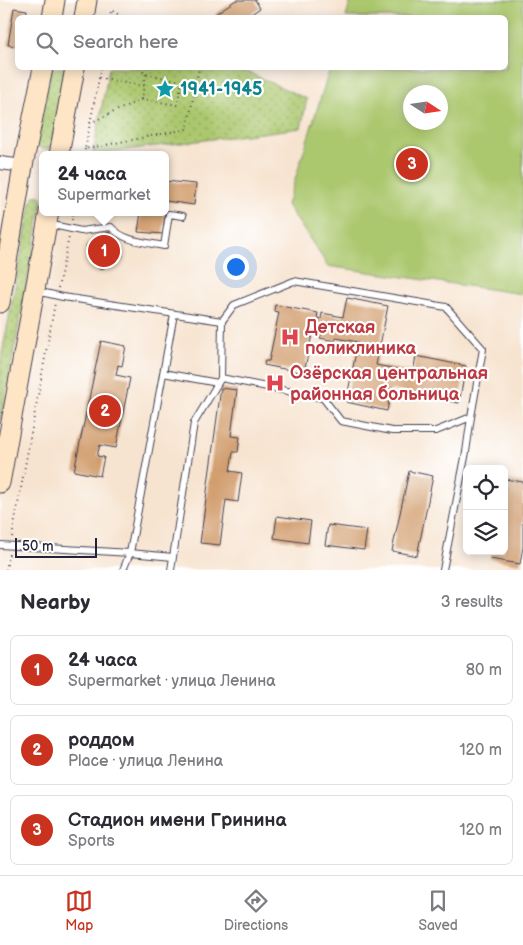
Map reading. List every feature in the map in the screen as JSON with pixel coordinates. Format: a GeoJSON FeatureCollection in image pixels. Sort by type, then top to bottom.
{"type":"FeatureCollection","features":[{"type":"Feature","properties":{"kind":"main road"},"geometry":{"type":"LineString","coordinates":[[52,15],[55,0]]}},
{"type":"Feature","properties":{"kind":"main road"},"geometry":{"type":"LineString","coordinates":[[84,15],[87,0]]}},
{"type":"Feature","properties":{"kind":"main road"},"geometry":{"type":"LineString","coordinates":[[0,303],[23,166],[43,70]]}},
{"type":"Feature","properties":{"kind":"main road"},"geometry":{"type":"LineString","coordinates":[[60,151],[75,70]]}},
{"type":"Feature","properties":{"kind":"main road"},"geometry":{"type":"LineString","coordinates":[[0,483],[48,218]]}},
{"type":"Feature","properties":{"kind":"street"},"geometry":{"type":"LineString","coordinates":[[0,163],[23,166]]}},
{"type":"Feature","properties":{"kind":"lane"},"geometry":{"type":"LineString","coordinates":[[169,214],[183,216]]}},
{"type":"Feature","properties":{"kind":"lane"},"geometry":{"type":"LineString","coordinates":[[48,218],[70,229],[80,231],[111,227],[115,232],[127,238],[164,246],[169,216]]}},
{"type":"Feature","properties":{"kind":"lane"},"geometry":{"type":"LineString","coordinates":[[171,570],[194,422],[220,380],[222,322],[234,305],[294,281],[446,307],[484,350],[443,570]]}},
{"type":"Feature","properties":{"kind":"lane"},"geometry":{"type":"LineString","coordinates":[[35,291],[222,322]]}},
{"type":"Feature","properties":{"kind":"lane"},"geometry":{"type":"LineString","coordinates":[[124,570],[130,553],[174,314]]}},
{"type":"Feature","properties":{"kind":"lane"},"geometry":{"type":"LineString","coordinates":[[163,373],[220,380],[323,398],[341,421],[392,431],[436,432],[471,417]]}},
{"type":"Feature","properties":{"kind":"lane"},"geometry":{"type":"LineString","coordinates":[[0,545],[173,557]]}},
{"type":"Feature","properties":{"kind":"path"},"geometry":{"type":"LineString","coordinates":[[110,15],[111,10],[119,15]]}},
{"type":"Feature","properties":{"kind":"path"},"geometry":{"type":"LineString","coordinates":[[101,70],[85,149],[187,129],[199,70]]}},
{"type":"Feature","properties":{"kind":"path"},"geometry":{"type":"LineString","coordinates":[[90,123],[142,100],[177,105],[182,81],[146,74],[141,70]]}},
{"type":"Feature","properties":{"kind":"path"},"geometry":{"type":"LineString","coordinates":[[142,100],[146,74]]}},
{"type":"Feature","properties":{"kind":"path"},"geometry":{"type":"LineString","coordinates":[[99,78],[144,86]]}},
{"type":"Feature","properties":{"kind":"path"},"geometry":{"type":"LineString","coordinates":[[6,570],[72,216]]}},
{"type":"Feature","properties":{"kind":"green space"},"geometry":{"type":"Polygon","coordinates":[[[351,0],[523,0],[523,294],[327,266],[287,205],[329,70],[508,70],[508,15],[347,15],[351,0]]]}},
{"type":"Feature","properties":{"kind":"green space"},"geometry":{"type":"Polygon","coordinates":[[[51,70],[67,70],[53,143],[49,149],[42,149],[37,146],[51,70]]]}},
{"type":"Feature","properties":{"kind":"green space"},"geometry":{"type":"Polygon","coordinates":[[[109,70],[243,70],[307,99],[301,128],[117,151],[94,151],[109,70]]]}},
{"type":"Feature","properties":{"kind":"green space"},"geometry":{"type":"Polygon","coordinates":[[[39,195],[40,216],[0,424],[0,364],[31,203],[34,196],[39,195]]]}},
{"type":"Feature","properties":{"kind":"building"},"geometry":{"type":"Polygon","coordinates":[[[236,0],[255,0],[260,8],[250,15],[215,14],[236,0]]]}},
{"type":"Feature","properties":{"kind":"building"},"geometry":{"type":"Polygon","coordinates":[[[14,8],[27,10],[26,15],[15,15],[15,46],[8,45],[14,8]]]}},
{"type":"Feature","properties":{"kind":"building"},"geometry":{"type":"Polygon","coordinates":[[[169,181],[196,184],[194,205],[169,202],[169,181]]]}},
{"type":"Feature","properties":{"kind":"building"},"geometry":{"type":"Polygon","coordinates":[[[140,216],[165,216],[163,234],[138,232],[140,216]]]}},
{"type":"Feature","properties":{"kind":"building"},"geometry":{"type":"Polygon","coordinates":[[[109,232],[123,256],[100,270],[86,246],[109,232]]]}},
{"type":"Feature","properties":{"kind":"building"},"geometry":{"type":"Polygon","coordinates":[[[347,298],[388,306],[376,365],[413,372],[416,356],[466,366],[459,403],[391,390],[387,411],[346,402],[358,342],[336,338],[335,341],[320,338],[322,332],[313,330],[304,373],[264,365],[265,361],[269,361],[279,312],[274,311],[275,305],[318,313],[317,318],[321,319],[322,313],[343,317],[347,298]]]}},
{"type":"Feature","properties":{"kind":"building"},"geometry":{"type":"Polygon","coordinates":[[[101,341],[126,346],[122,366],[118,365],[116,375],[130,378],[116,448],[100,445],[97,456],[104,457],[100,476],[74,471],[101,341]]]}},
{"type":"Feature","properties":{"kind":"building"},"geometry":{"type":"Polygon","coordinates":[[[221,388],[237,390],[231,436],[240,437],[238,452],[233,452],[230,471],[242,473],[238,502],[226,500],[220,545],[200,543],[221,388]]]}},
{"type":"Feature","properties":{"kind":"building"},"geometry":{"type":"Polygon","coordinates":[[[409,471],[433,476],[417,556],[392,551],[409,471]]]}},
{"type":"Feature","properties":{"kind":"building"},"geometry":{"type":"Polygon","coordinates":[[[508,480],[523,482],[523,547],[520,564],[490,559],[491,555],[508,555],[508,480]]]}},
{"type":"Feature","properties":{"kind":"building"},"geometry":{"type":"Polygon","coordinates":[[[277,516],[311,521],[308,543],[274,538],[277,516]]]}},
{"type":"Feature","properties":{"kind":"building"},"geometry":{"type":"Polygon","coordinates":[[[328,525],[367,530],[364,550],[325,545],[328,525]]]}},
{"type":"Feature","properties":{"kind":"place","name":"1941-1945"},"geometry":{"type":"Point","coordinates":[165,89]}},
{"type":"Feature","properties":{"kind":"place","name":"Стадион имени Гринина"},"geometry":{"type":"Point","coordinates":[412,164]}},
{"type":"Feature","properties":{"kind":"place","name":"24 часа"},"geometry":{"type":"Point","coordinates":[104,251]}},
{"type":"Feature","properties":{"kind":"place","name":"Детская поликлиника"},"geometry":{"type":"Point","coordinates":[290,337]}},
{"type":"Feature","properties":{"kind":"place","name":"Озёрская центральная районная больница"},"geometry":{"type":"Point","coordinates":[275,383]}},
{"type":"Feature","properties":{"kind":"place","name":"роддом"},"geometry":{"type":"Point","coordinates":[105,411]}}]}
